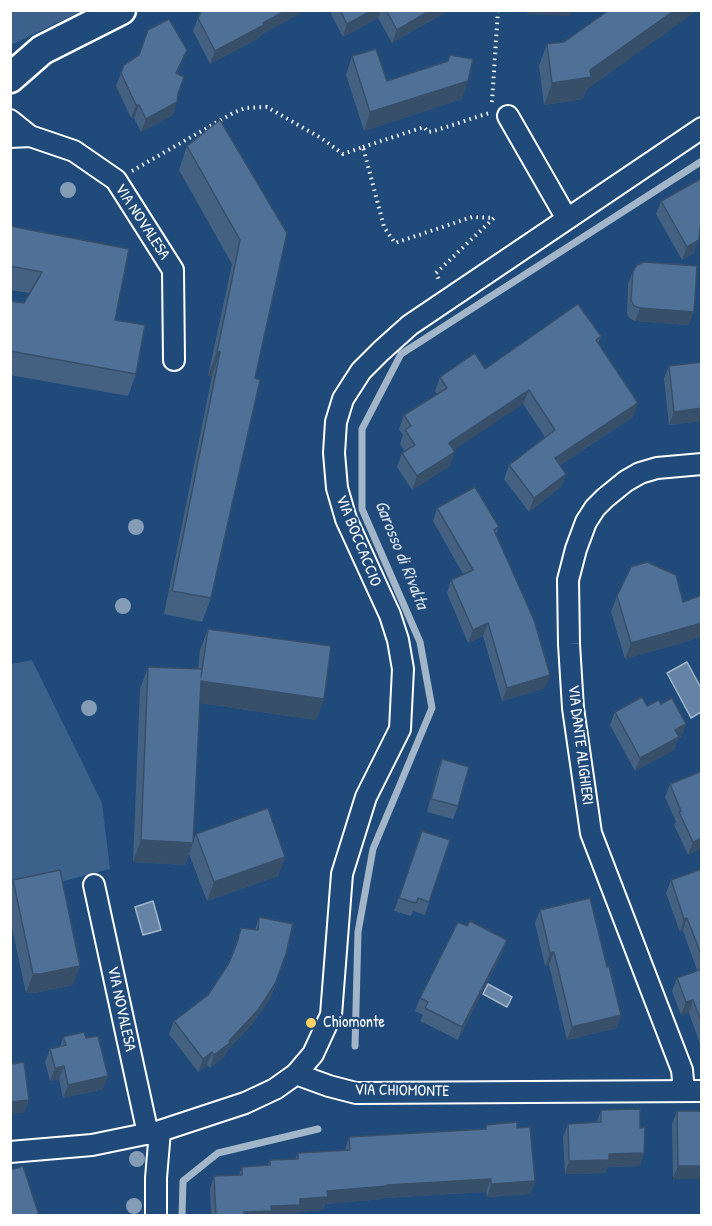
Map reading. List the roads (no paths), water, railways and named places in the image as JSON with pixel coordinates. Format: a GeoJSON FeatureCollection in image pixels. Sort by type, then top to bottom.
{"type":"FeatureCollection","features":[{"type":"Feature","properties":{"kind":"main road"},"geometry":{"type":"LineString","coordinates":[[10,78],[42,50],[120,10]]}},
{"type":"Feature","properties":{"kind":"main road"},"geometry":{"type":"LineString","coordinates":[[10,56],[42,50]]}},
{"type":"Feature","properties":{"kind":"street"},"geometry":{"type":"LineString","coordinates":[[508,116],[567,219]]}},
{"type":"Feature","properties":{"kind":"street","name":"VIA NOVALESA"},"geometry":{"type":"LineString","coordinates":[[10,120],[20,136],[74,152],[116,180],[173,270],[174,360]]}},
{"type":"Feature","properties":{"kind":"street","name":"VIA BOCCACCIO"},"geometry":{"type":"LineString","coordinates":[[296,1074],[313,1054],[331,1015],[342,874],[366,797],[400,729],[402,669],[398,640],[390,615],[346,519],[337,488],[334,453],[336,422],[343,399],[361,371],[410,325],[702,129]]}},
{"type":"Feature","properties":{"kind":"street","name":"VIA DANTE ALIGHIERI"},"geometry":{"type":"LineString","coordinates":[[693,1091],[682,1070],[591,833],[573,708],[568,580],[586,522],[605,498],[640,473],[657,468],[702,464]]}},
{"type":"Feature","properties":{"kind":"street","name":"VIA NOVALESA"},"geometry":{"type":"LineString","coordinates":[[94,885],[154,1132],[156,1215]]}},
{"type":"Feature","properties":{"kind":"street"},"geometry":{"type":"LineString","coordinates":[[10,1152],[92,1145],[154,1132],[245,1103],[275,1089],[296,1074]]}},
{"type":"Feature","properties":{"kind":"street","name":"VIA CHIOMONTE"},"geometry":{"type":"LineString","coordinates":[[296,1074],[356,1093],[693,1091]]}},
{"type":"Feature","properties":{"kind":"waterway","name":"Garosso di Rivalta"},"geometry":{"type":"LineString","coordinates":[[355,1046],[358,932],[373,849],[432,708],[420,642],[362,509],[362,429],[401,354],[702,161]]}},
{"type":"Feature","properties":{"kind":"waterway","name":"Garosso di Rivalta"},"geometry":{"type":"LineString","coordinates":[[182,1216],[183,1181],[218,1153],[318,1129]]}},
{"type":"Feature","properties":{"kind":"place","name":"Chiomonte"},"geometry":{"type":"Point","coordinates":[311,1023]}}]}
